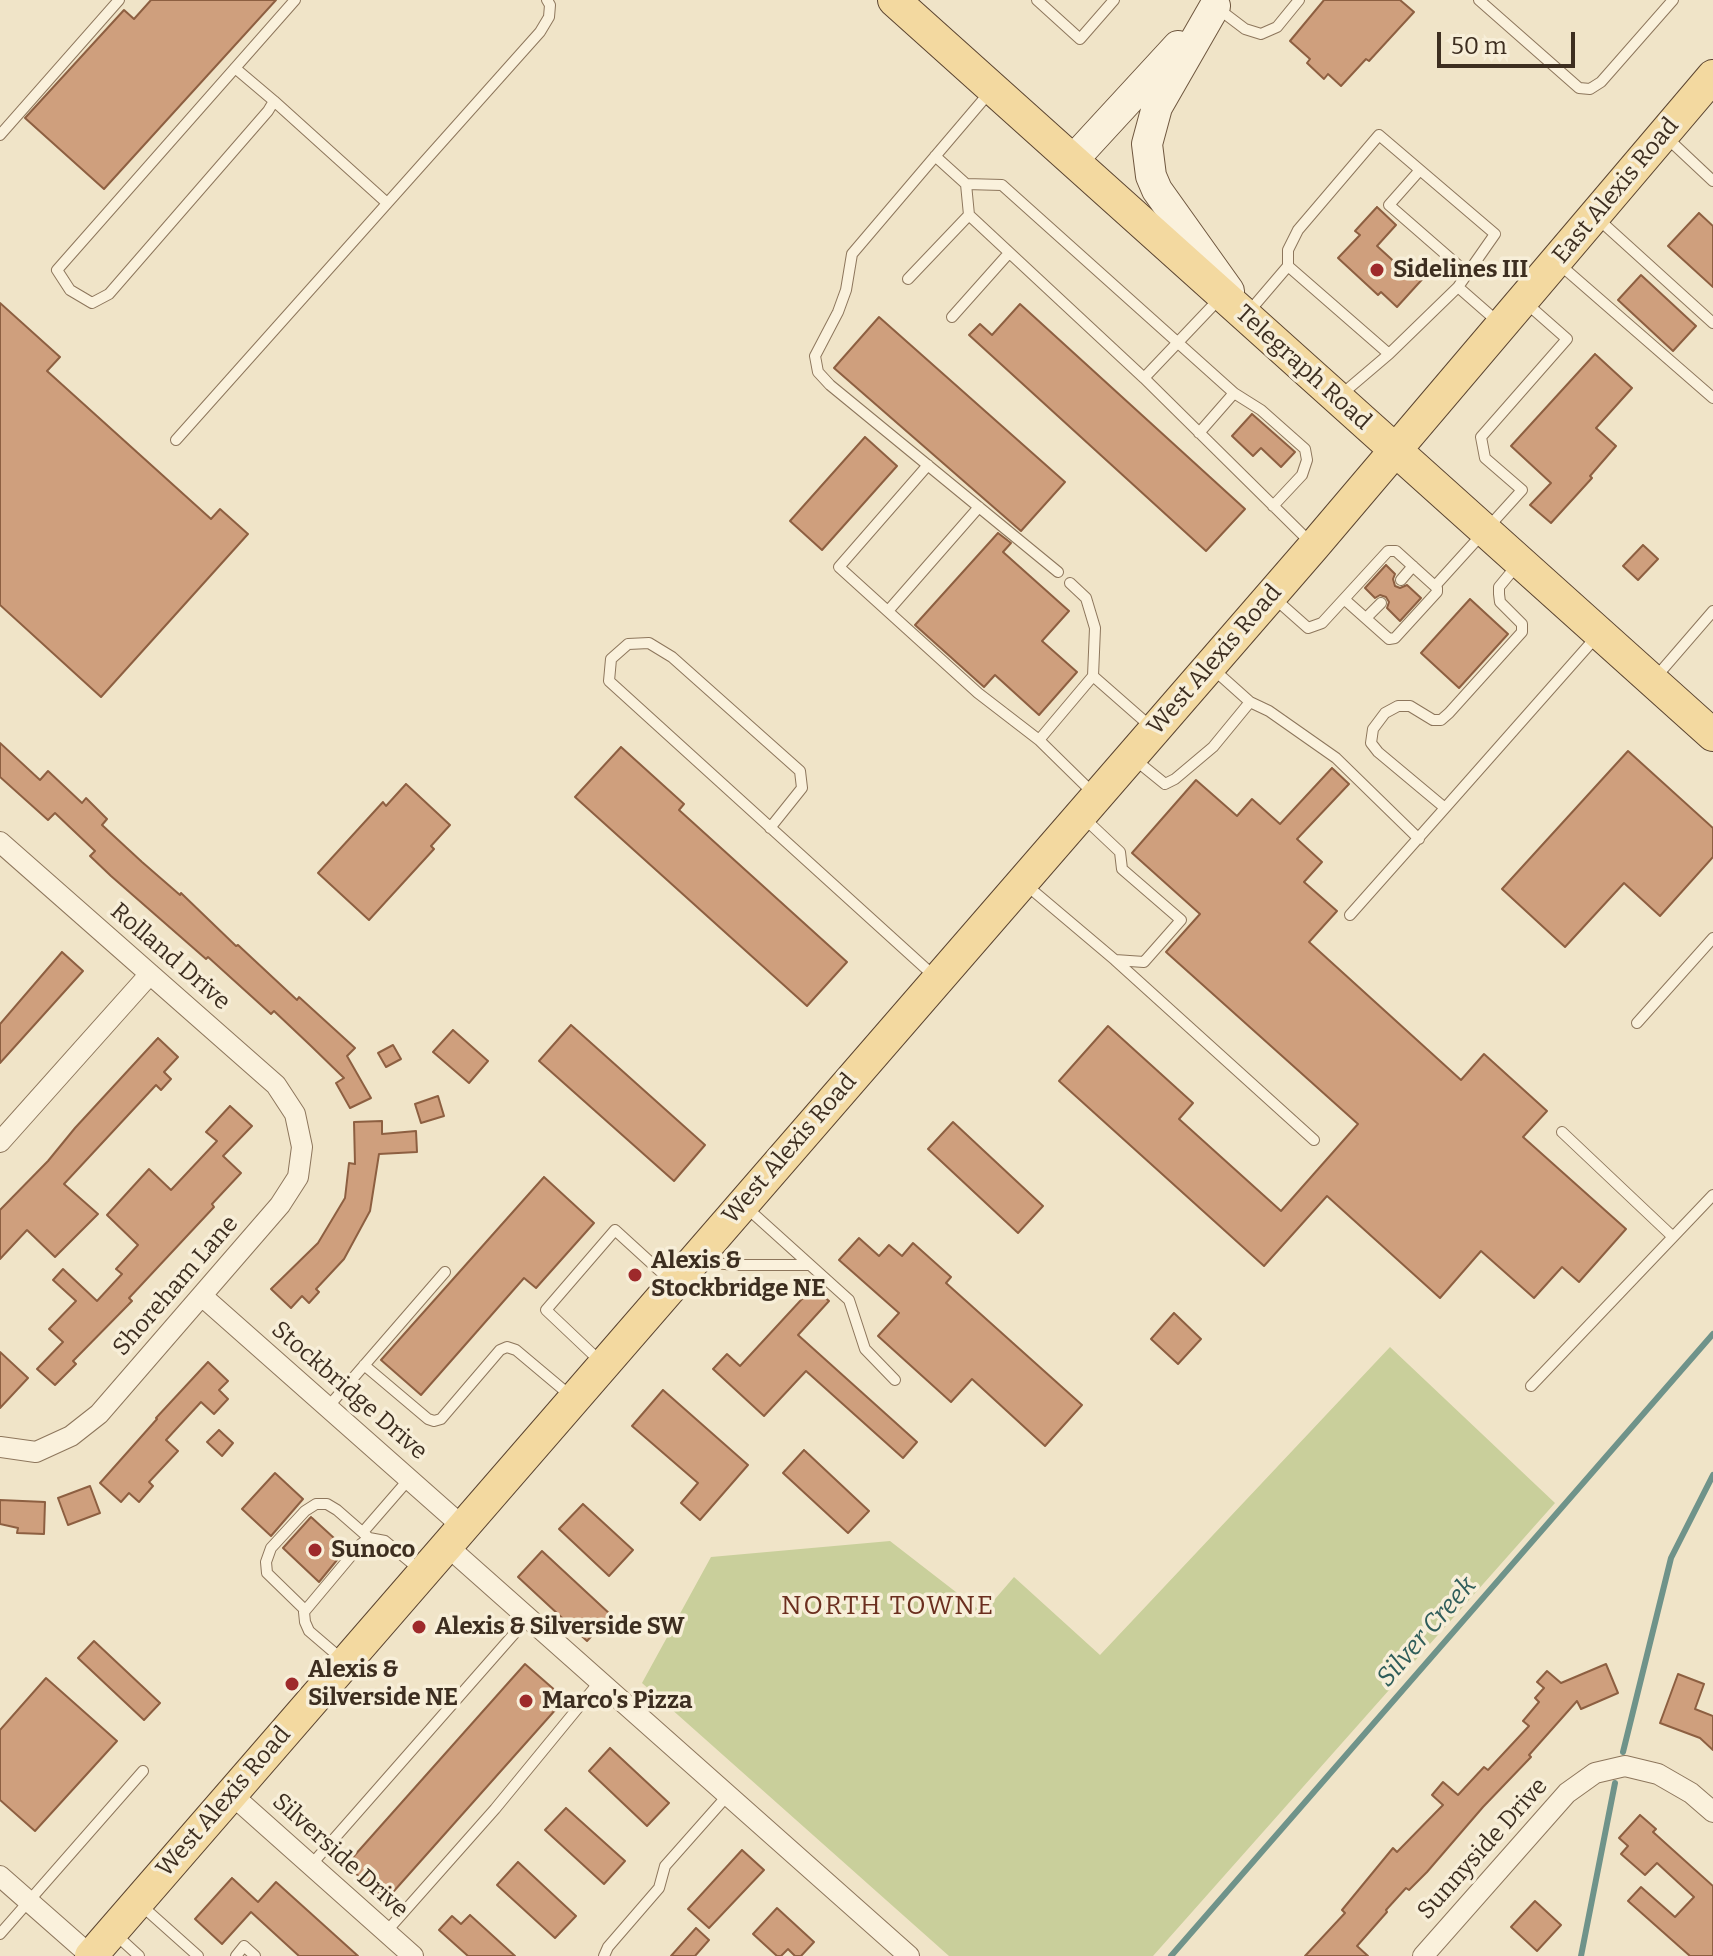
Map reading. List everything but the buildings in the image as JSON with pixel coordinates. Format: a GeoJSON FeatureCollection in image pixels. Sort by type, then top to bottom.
{"type":"FeatureCollection","features":[{"type":"Feature","properties":{"kind":"main road","name":"Telegraph Road"},"geometry":{"type":"LineString","coordinates":[[894,0],[1713,735]]}},
{"type":"Feature","properties":{"kind":"main road","name":"East Alexis Road"},"geometry":{"type":"LineString","coordinates":[[1395,452],[1713,76]]}},
{"type":"Feature","properties":{"kind":"main road","name":"West Alexis Road"},"geometry":{"type":"LineString","coordinates":[[91,1956],[1395,452]]}},
{"type":"Feature","properties":{"kind":"street"},"geometry":{"type":"LineString","coordinates":[[1073,160],[1218,3]]}},
{"type":"Feature","properties":{"kind":"street"},"geometry":{"type":"LineString","coordinates":[[1218,3],[1157,107],[1147,144],[1157,190],[1234,305]]}},
{"type":"Feature","properties":{"kind":"street","name":"Rolland Drive"},"geometry":{"type":"LineString","coordinates":[[0,842],[276,1085],[296,1119]]}},
{"type":"Feature","properties":{"kind":"street"},"geometry":{"type":"LineString","coordinates":[[0,1142],[150,974]]}},
{"type":"Feature","properties":{"kind":"street","name":"Shoreham Lane"},"geometry":{"type":"LineString","coordinates":[[0,1447],[36,1452],[71,1436],[99,1414],[280,1205],[298,1177],[302,1147],[296,1119]]}},
{"type":"Feature","properties":{"kind":"street","name":"Stockbridge Drive"},"geometry":{"type":"LineString","coordinates":[[202,1296],[409,1479],[454,1535]]}},
{"type":"Feature","properties":{"kind":"street"},"geometry":{"type":"LineString","coordinates":[[454,1535],[528,1618],[909,1956]]}},
{"type":"Feature","properties":{"kind":"street","name":"Sunnyside Drive"},"geometry":{"type":"LineString","coordinates":[[1423,1956],[1567,1793],[1595,1773],[1625,1766],[1658,1774],[1691,1793],[1713,1812]]}},
{"type":"Feature","properties":{"kind":"street","name":"Silverside Drive"},"geometry":{"type":"LineString","coordinates":[[231,1794],[413,1956]]}},
{"type":"Feature","properties":{"kind":"street"},"geometry":{"type":"LineString","coordinates":[[0,1876],[91,1956]]}},
{"type":"Feature","properties":{"kind":"lane"},"geometry":{"type":"LineString","coordinates":[[0,135],[119,0]]}},
{"type":"Feature","properties":{"kind":"lane"},"geometry":{"type":"LineString","coordinates":[[274,101],[109,294],[92,303],[70,290],[57,270],[295,0]]}},
{"type":"Feature","properties":{"kind":"lane"},"geometry":{"type":"LineString","coordinates":[[176,440],[540,32],[549,17],[547,0]]}},
{"type":"Feature","properties":{"kind":"lane"},"geometry":{"type":"LineString","coordinates":[[1037,0],[1080,39],[1114,0]]}},
{"type":"Feature","properties":{"kind":"lane"},"geometry":{"type":"LineString","coordinates":[[1218,3],[1245,29],[1261,34],[1277,27],[1299,0]]}},
{"type":"Feature","properties":{"kind":"lane"},"geometry":{"type":"LineString","coordinates":[[1479,0],[1579,88],[1590,89],[1601,82],[1673,0]]}},
{"type":"Feature","properties":{"kind":"lane"},"geometry":{"type":"LineString","coordinates":[[235,68],[387,203]]}},
{"type":"Feature","properties":{"kind":"lane"},"geometry":{"type":"LineString","coordinates":[[993,89],[852,254],[842,301],[815,356],[818,372],[830,385],[1058,572]]}},
{"type":"Feature","properties":{"kind":"lane"},"geometry":{"type":"LineString","coordinates":[[1663,134],[1713,181]]}},
{"type":"Feature","properties":{"kind":"lane"},"geometry":{"type":"LineString","coordinates":[[1337,399],[1389,354],[1458,287],[1495,234],[1379,135],[1298,230],[1288,250],[1288,266],[1389,354]]}},
{"type":"Feature","properties":{"kind":"lane"},"geometry":{"type":"LineString","coordinates":[[935,156],[966,184],[1002,185],[1234,393],[1261,410],[1305,449],[1307,460],[1302,475],[1273,506]]}},
{"type":"Feature","properties":{"kind":"lane"},"geometry":{"type":"LineString","coordinates":[[1420,170],[1389,205],[1467,273]]}},
{"type":"Feature","properties":{"kind":"lane"},"geometry":{"type":"LineString","coordinates":[[966,184],[969,215],[1144,378],[1314,546]]}},
{"type":"Feature","properties":{"kind":"lane"},"geometry":{"type":"LineString","coordinates":[[908,279],[969,215]]}},
{"type":"Feature","properties":{"kind":"lane"},"geometry":{"type":"LineString","coordinates":[[1595,216],[1713,323]]}},
{"type":"Feature","properties":{"kind":"lane"},"geometry":{"type":"LineString","coordinates":[[952,317],[1009,253]]}},
{"type":"Feature","properties":{"kind":"lane"},"geometry":{"type":"LineString","coordinates":[[1556,262],[1713,398]]}},
{"type":"Feature","properties":{"kind":"lane"},"geometry":{"type":"LineString","coordinates":[[1144,378],[1177,342],[1288,266]]}},
{"type":"Feature","properties":{"kind":"lane"},"geometry":{"type":"LineString","coordinates":[[1458,287],[1502,326]]}},
{"type":"Feature","properties":{"kind":"lane"},"geometry":{"type":"LineString","coordinates":[[1435,586],[1522,490],[1485,458],[1481,437],[1567,339],[1523,301]]}},
{"type":"Feature","properties":{"kind":"lane"},"geometry":{"type":"LineString","coordinates":[[1199,433],[1234,393]]}},
{"type":"Feature","properties":{"kind":"lane"},"geometry":{"type":"LineString","coordinates":[[928,465],[839,567],[978,693],[1039,740],[1120,852],[1122,869],[1181,920],[1144,962],[1115,960]]}},
{"type":"Feature","properties":{"kind":"lane"},"geometry":{"type":"LineString","coordinates":[[888,611],[979,507]]}},
{"type":"Feature","properties":{"kind":"lane"},"geometry":{"type":"LineString","coordinates":[[1271,596],[1308,628],[1322,623],[1344,599],[1388,551],[1396,551],[1435,586],[1437,592],[1395,638],[1389,639],[1344,599]]}},
{"type":"Feature","properties":{"kind":"lane"},"geometry":{"type":"LineString","coordinates":[[1445,808],[1378,752],[1371,743],[1373,729],[1385,713],[1398,706],[1410,706],[1433,720],[1441,720],[1511,647],[1522,632],[1522,624],[1500,602],[1499,587],[1519,562]]}},
{"type":"Feature","properties":{"kind":"lane"},"geometry":{"type":"LineString","coordinates":[[1401,580],[1413,566]]}},
{"type":"Feature","properties":{"kind":"lane"},"geometry":{"type":"LineString","coordinates":[[1039,740],[1093,676],[1095,628],[1086,598],[1070,583]]}},
{"type":"Feature","properties":{"kind":"lane"},"geometry":{"type":"LineString","coordinates":[[1366,618],[1381,603]]}},
{"type":"Feature","properties":{"kind":"lane"},"geometry":{"type":"LineString","coordinates":[[1652,681],[1713,611]]}},
{"type":"Feature","properties":{"kind":"lane"},"geometry":{"type":"LineString","coordinates":[[1350,915],[1599,634]]}},
{"type":"Feature","properties":{"kind":"lane"},"geometry":{"type":"LineString","coordinates":[[770,828],[802,788],[800,771],[672,657],[649,643],[628,644],[611,659],[609,681],[770,828],[938,980]]}},
{"type":"Feature","properties":{"kind":"lane"},"geometry":{"type":"LineString","coordinates":[[1210,666],[1250,702],[1269,711],[1336,758],[1419,839]]}},
{"type":"Feature","properties":{"kind":"lane"},"geometry":{"type":"LineString","coordinates":[[1093,676],[1155,730]]}},
{"type":"Feature","properties":{"kind":"lane"},"geometry":{"type":"LineString","coordinates":[[1132,756],[1165,784],[1213,747],[1250,702]]}},
{"type":"Feature","properties":{"kind":"lane"},"geometry":{"type":"LineString","coordinates":[[1023,882],[1115,960],[1314,1140]]}},
{"type":"Feature","properties":{"kind":"lane"},"geometry":{"type":"LineString","coordinates":[[1637,1023],[1713,938]]}},
{"type":"Feature","properties":{"kind":"lane"},"geometry":{"type":"LineString","coordinates":[[1562,1132],[1672,1236]]}},
{"type":"Feature","properties":{"kind":"lane"},"geometry":{"type":"LineString","coordinates":[[1531,1386],[1713,1195]]}},
{"type":"Feature","properties":{"kind":"lane"},"geometry":{"type":"LineString","coordinates":[[742,1204],[849,1300],[865,1349],[895,1380]]}},
{"type":"Feature","properties":{"kind":"lane"},"geometry":{"type":"LineString","coordinates":[[603,1364],[546,1310],[615,1230],[683,1272],[736,1265],[810,1265]]}},
{"type":"Feature","properties":{"kind":"lane"},"geometry":{"type":"LineString","coordinates":[[328,1407],[445,1272]]}},
{"type":"Feature","properties":{"kind":"lane"},"geometry":{"type":"LineString","coordinates":[[364,1365],[434,1421],[441,1419],[500,1350],[507,1347],[516,1350],[573,1399]]}},
{"type":"Feature","properties":{"kind":"lane"},"geometry":{"type":"LineString","coordinates":[[345,1662],[309,1631],[305,1610],[361,1544],[409,1479]]}},
{"type":"Feature","properties":{"kind":"lane"},"geometry":{"type":"LineString","coordinates":[[305,1610],[267,1573],[266,1562],[271,1548],[305,1511],[316,1504],[327,1504],[366,1535],[385,1541],[423,1572]]}},
{"type":"Feature","properties":{"kind":"lane"},"geometry":{"type":"LineString","coordinates":[[311,1865],[528,1618]]}},
{"type":"Feature","properties":{"kind":"lane"},"geometry":{"type":"LineString","coordinates":[[386,1932],[495,1809],[600,1681]]}},
{"type":"Feature","properties":{"kind":"lane"},"geometry":{"type":"LineString","coordinates":[[0,1934],[143,1771]]}},
{"type":"Feature","properties":{"kind":"lane"},"geometry":{"type":"LineString","coordinates":[[604,1956],[608,1947],[659,1888],[665,1866],[727,1796]]}},
{"type":"Feature","properties":{"kind":"lane"},"geometry":{"type":"LineString","coordinates":[[137,1902],[198,1956]]}},
{"type":"Feature","properties":{"kind":"lane"},"geometry":{"type":"LineString","coordinates":[[112,1931],[139,1956]]}},
{"type":"Feature","properties":{"kind":"lane"},"geometry":{"type":"LineString","coordinates":[[236,1956],[244,1946],[255,1956]]}},
{"type":"Feature","properties":{"kind":"green space"},"geometry":{"type":"Polygon","coordinates":[[[1390,1347],[1555,1503],[1153,1956],[949,1956],[642,1683],[711,1557],[890,1541],[983,1613],[1014,1577],[1100,1655],[1390,1347]]]}},
{"type":"Feature","properties":{"kind":"waterway","name":"Silver Creek"},"geometry":{"type":"LineString","coordinates":[[1171,1956],[1713,1334]]}},
{"type":"Feature","properties":{"kind":"waterway"},"geometry":{"type":"LineString","coordinates":[[1623,1752],[1671,1558],[1713,1475]]}},
{"type":"Feature","properties":{"kind":"waterway"},"geometry":{"type":"LineString","coordinates":[[1581,1956],[1615,1783]]}},
{"type":"Feature","properties":{"kind":"place","name":"Sidelines III"},"geometry":{"type":"Point","coordinates":[1377,270]}},
{"type":"Feature","properties":{"kind":"place","name":"Alexis & Stockbridge NE"},"geometry":{"type":"Point","coordinates":[635,1275]}},
{"type":"Feature","properties":{"kind":"place","name":"Sunoco"},"geometry":{"type":"Point","coordinates":[315,1550]}},
{"type":"Feature","properties":{"kind":"place","name":"Alexis & Silverside SW"},"geometry":{"type":"Point","coordinates":[419,1627]}},
{"type":"Feature","properties":{"kind":"place","name":"Alexis & Silverside NE"},"geometry":{"type":"Point","coordinates":[292,1684]}},
{"type":"Feature","properties":{"kind":"place","name":"Marco's Pizza"},"geometry":{"type":"Point","coordinates":[526,1701]}},
{"type":"Feature","properties":{"kind":"district","name":"NORTH TOWNE"},"geometry":{"type":"Point","coordinates":[888,1607]}}]}
